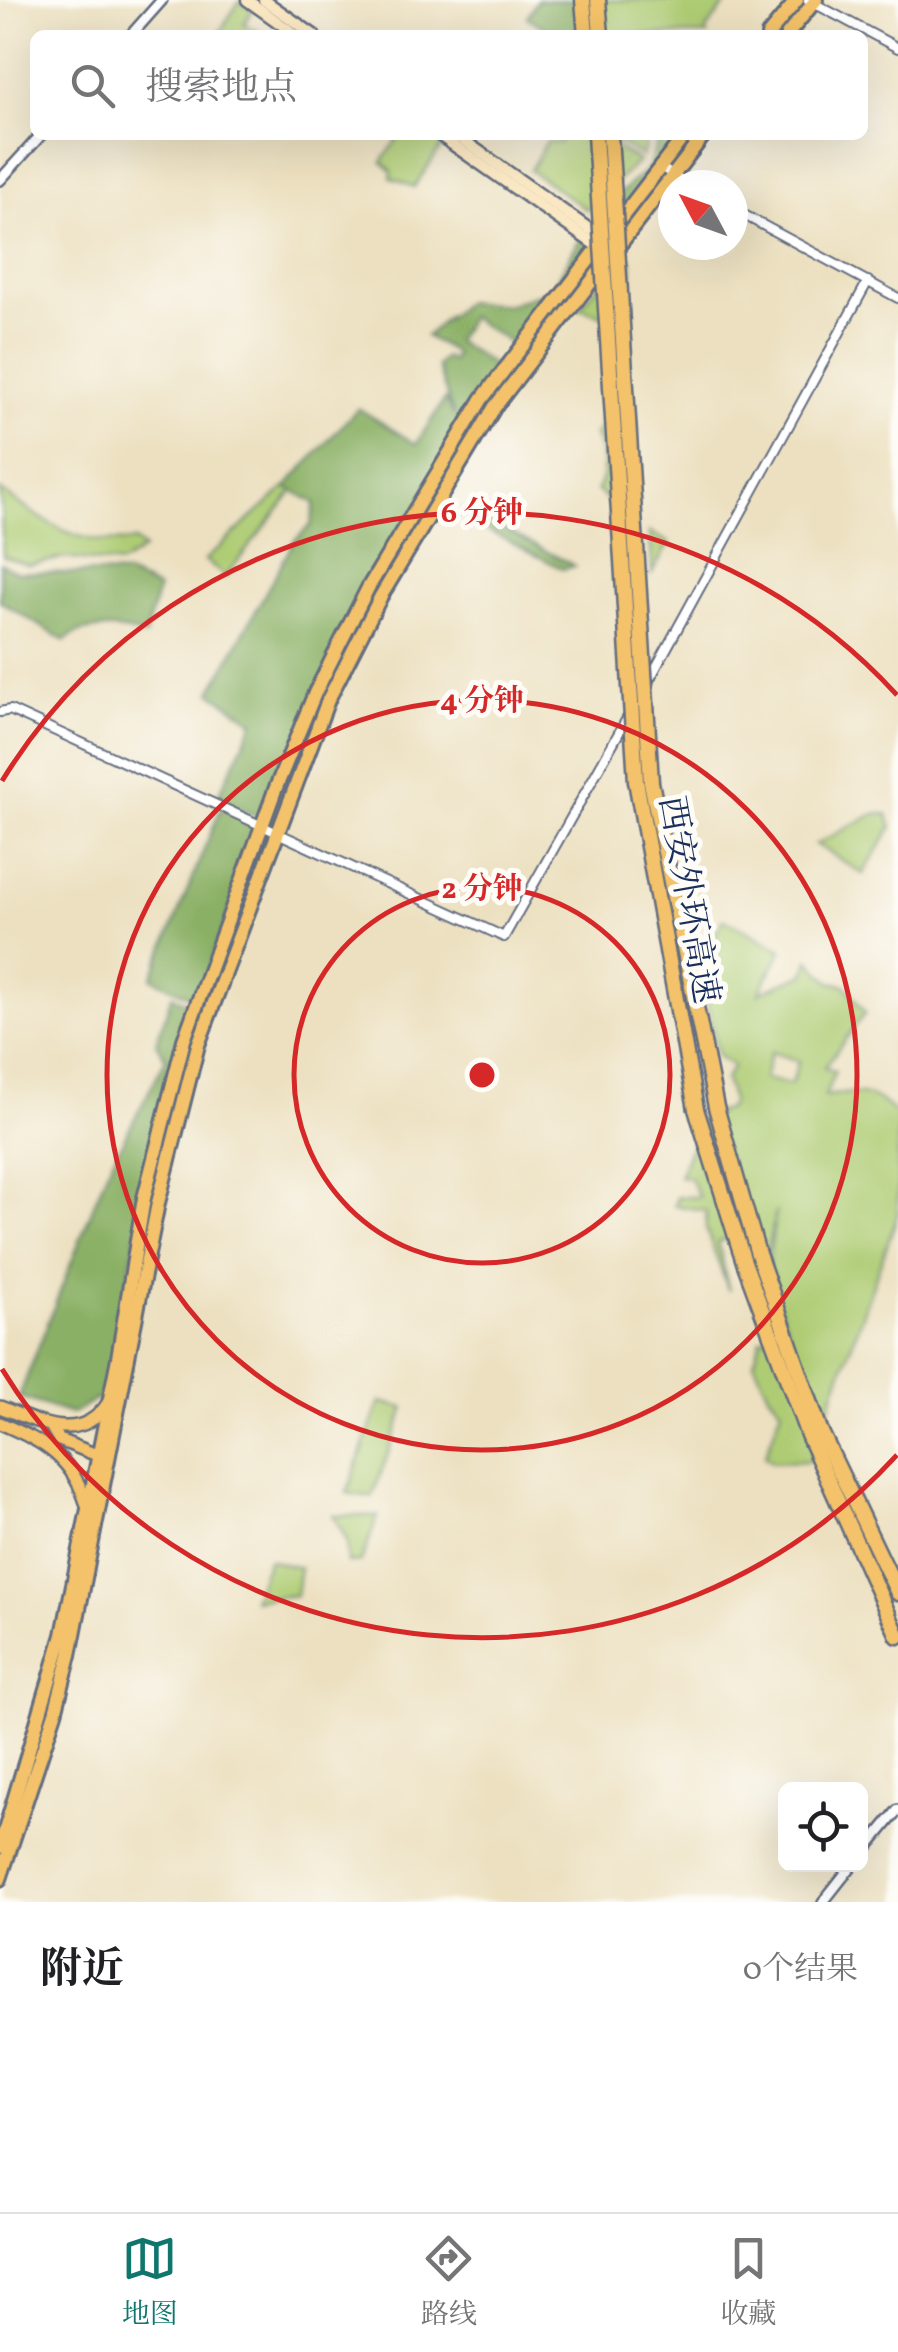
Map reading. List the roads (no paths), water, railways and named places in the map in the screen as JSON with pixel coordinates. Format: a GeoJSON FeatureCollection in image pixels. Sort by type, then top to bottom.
{"type":"FeatureCollection","features":[{"type":"Feature","properties":{"kind":"highway"},"geometry":{"type":"LineString","coordinates":[[583,0],[586,30]]}},
{"type":"Feature","properties":{"kind":"highway"},"geometry":{"type":"LineString","coordinates":[[598,0],[601,30]]}},
{"type":"Feature","properties":{"kind":"highway"},"geometry":{"type":"LineString","coordinates":[[772,30],[797,0]]}},
{"type":"Feature","properties":{"kind":"highway"},"geometry":{"type":"LineString","coordinates":[[791,30],[812,1]]}},
{"type":"Feature","properties":{"kind":"highway","name":"西安外环高速"},"geometry":{"type":"LineString","coordinates":[[595,140],[636,782],[696,1109],[744,1262],[808,1435],[898,1636]]}},
{"type":"Feature","properties":{"kind":"highway","name":"西安外环高速"},"geometry":{"type":"LineString","coordinates":[[610,140],[651,782],[716,1108],[758,1254],[820,1430],[898,1594]]}},
{"type":"Feature","properties":{"kind":"highway"},"geometry":{"type":"LineString","coordinates":[[0,1847],[48,1694],[88,1509],[104,1458],[144,1198],[184,1040],[268,829],[381,596],[494,408],[658,166],[681,140]]}},
{"type":"Feature","properties":{"kind":"highway"},"geometry":{"type":"LineString","coordinates":[[676,170],[700,140]]}},
{"type":"Feature","properties":{"kind":"highway"},"geometry":{"type":"LineString","coordinates":[[606,247],[658,190]]}},
{"type":"Feature","properties":{"kind":"highway"},"geometry":{"type":"LineString","coordinates":[[0,1879],[55,1713],[158,1203],[198,1046],[268,829]]}},
{"type":"Feature","properties":{"kind":"main road"},"geometry":{"type":"LineString","coordinates":[[247,0],[289,30]]}},
{"type":"Feature","properties":{"kind":"main road"},"geometry":{"type":"LineString","coordinates":[[264,0],[307,30]]}},
{"type":"Feature","properties":{"kind":"main road"},"geometry":{"type":"LineString","coordinates":[[446,140],[606,247]]}},
{"type":"Feature","properties":{"kind":"main road"},"geometry":{"type":"LineString","coordinates":[[463,140],[606,247]]}},
{"type":"Feature","properties":{"kind":"main road"},"geometry":{"type":"LineString","coordinates":[[0,1407],[52,1428],[86,1423],[110,1400]]}},
{"type":"Feature","properties":{"kind":"main road"},"geometry":{"type":"LineString","coordinates":[[0,1423],[45,1443],[74,1471],[88,1509]]}},
{"type":"Feature","properties":{"kind":"main road"},"geometry":{"type":"LineString","coordinates":[[52,1428],[60,1440]]}},
{"type":"Feature","properties":{"kind":"main road"},"geometry":{"type":"LineString","coordinates":[[45,1443],[60,1440],[104,1458]]}},
{"type":"Feature","properties":{"kind":"street"},"geometry":{"type":"LineString","coordinates":[[135,30],[162,0]]}},
{"type":"Feature","properties":{"kind":"street"},"geometry":{"type":"LineString","coordinates":[[812,1],[865,30]]}},
{"type":"Feature","properties":{"kind":"street"},"geometry":{"type":"LineString","coordinates":[[868,32],[898,48]]}},
{"type":"Feature","properties":{"kind":"street"},"geometry":{"type":"LineString","coordinates":[[0,180],[36,140]]}},
{"type":"Feature","properties":{"kind":"street"},"geometry":{"type":"LineString","coordinates":[[658,166],[663,170]]}},
{"type":"Feature","properties":{"kind":"street"},"geometry":{"type":"LineString","coordinates":[[748,217],[898,298]]}},
{"type":"Feature","properties":{"kind":"street"},"geometry":{"type":"LineString","coordinates":[[0,712],[10,710],[504,937],[868,282]]}},
{"type":"Feature","properties":{"kind":"street"},"geometry":{"type":"LineString","coordinates":[[868,1846],[898,1810]]}},
{"type":"Feature","properties":{"kind":"street"},"geometry":{"type":"LineString","coordinates":[[822,1902],[847,1872]]}}]}
